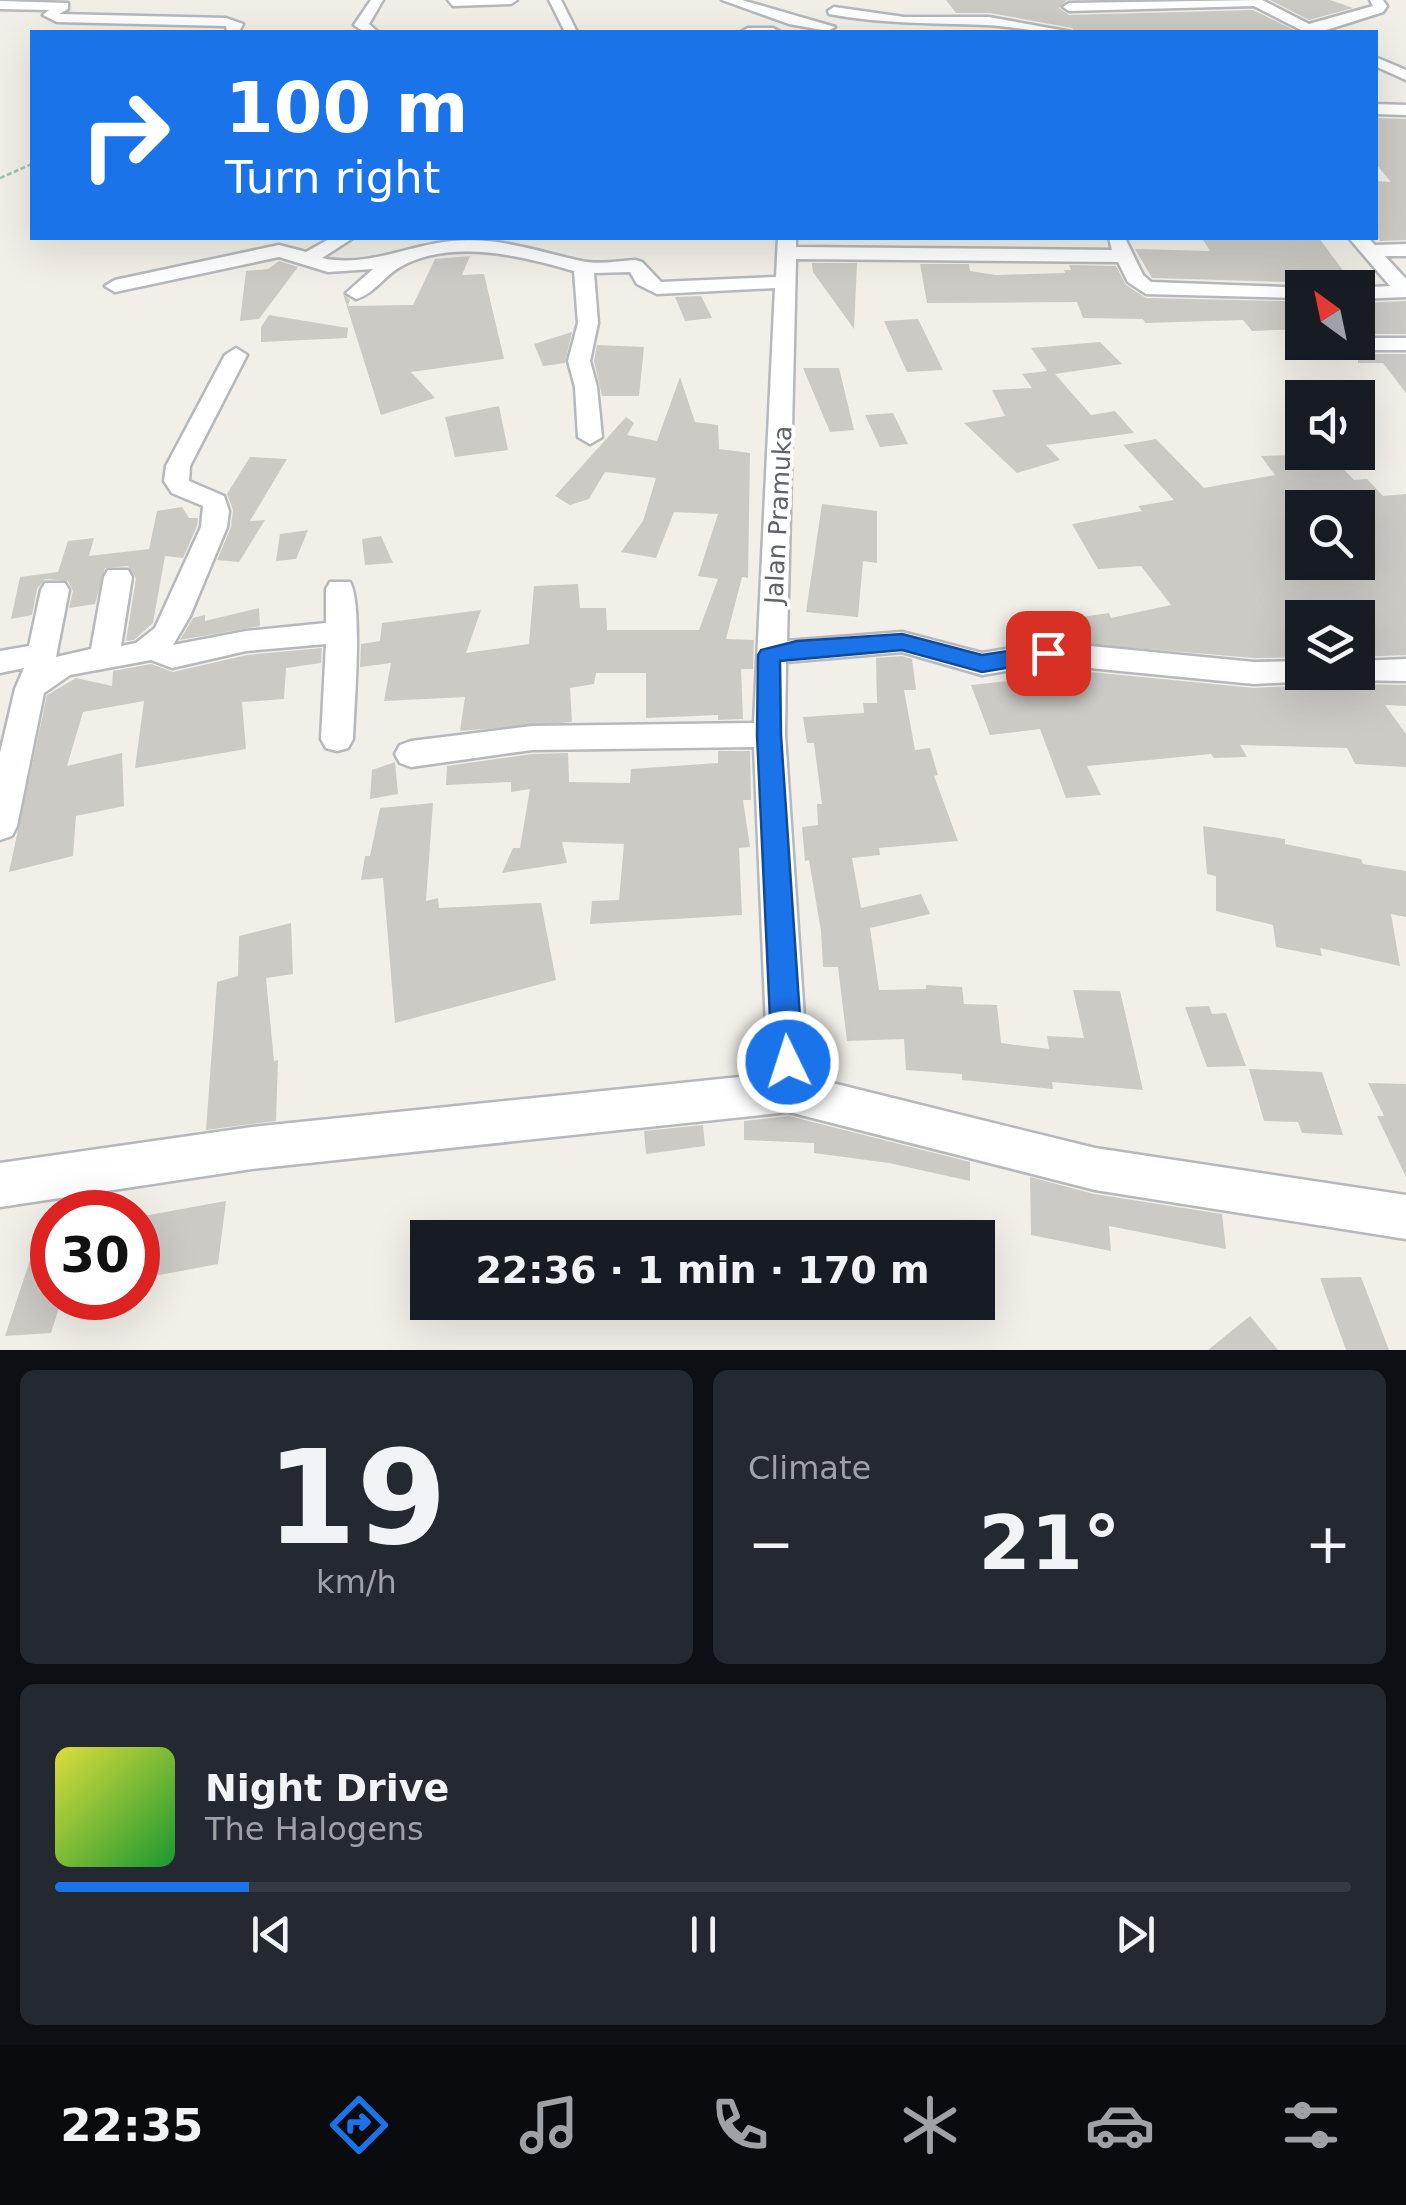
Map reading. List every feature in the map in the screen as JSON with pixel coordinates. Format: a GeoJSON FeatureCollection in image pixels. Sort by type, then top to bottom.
{"type":"FeatureCollection","features":[{"type":"Feature","properties":{"kind":"street"},"geometry":{"type":"LineString","coordinates":[[369,30],[361,25],[372,14],[377,0]]}},
{"type":"Feature","properties":{"kind":"street"},"geometry":{"type":"LineString","coordinates":[[453,2],[512,0]]}},
{"type":"Feature","properties":{"kind":"street"},"geometry":{"type":"LineString","coordinates":[[554,0],[570,30]]}},
{"type":"Feature","properties":{"kind":"street"},"geometry":{"type":"LineString","coordinates":[[728,0],[827,30],[836,6],[904,20],[939,15],[963,26],[1030,30]]}},
{"type":"Feature","properties":{"kind":"street"},"geometry":{"type":"LineString","coordinates":[[1314,30],[1378,10],[1381,6],[1376,0]]}},
{"type":"Feature","properties":{"kind":"street"},"geometry":{"type":"LineString","coordinates":[[1066,4],[1255,1],[1309,30]]}},
{"type":"Feature","properties":{"kind":"street"},"geometry":{"type":"LineString","coordinates":[[0,2],[70,3]]}},
{"type":"Feature","properties":{"kind":"street"},"geometry":{"type":"LineString","coordinates":[[49,16],[70,3]]}},
{"type":"Feature","properties":{"kind":"street"},"geometry":{"type":"LineString","coordinates":[[1066,4],[1086,24]]}},
{"type":"Feature","properties":{"kind":"street"},"geometry":{"type":"LineString","coordinates":[[208,20],[240,7]]}},
{"type":"Feature","properties":{"kind":"street"},"geometry":{"type":"LineString","coordinates":[[0,21],[49,16],[208,20],[236,24],[234,30]]}},
{"type":"Feature","properties":{"kind":"street"},"geometry":{"type":"LineString","coordinates":[[142,30],[152,19]]}},
{"type":"Feature","properties":{"kind":"street"},"geometry":{"type":"LineString","coordinates":[[1378,65],[1406,76]]}},
{"type":"Feature","properties":{"kind":"street"},"geometry":{"type":"LineString","coordinates":[[1378,110],[1406,110]]}},
{"type":"Feature","properties":{"kind":"street"},"geometry":{"type":"LineString","coordinates":[[306,260],[341,240]]}},
{"type":"Feature","properties":{"kind":"street"},"geometry":{"type":"LineString","coordinates":[[356,293],[394,262],[451,242],[521,249],[584,268],[635,266],[645,275],[644,280],[657,288],[786,282]]}},
{"type":"Feature","properties":{"kind":"street"},"geometry":{"type":"LineString","coordinates":[[788,245],[1129,244],[1134,278],[1146,288],[1285,292]]}},
{"type":"Feature","properties":{"kind":"street"},"geometry":{"type":"LineString","coordinates":[[1364,244],[1406,250]]}},
{"type":"Feature","properties":{"kind":"street"},"geometry":{"type":"LineString","coordinates":[[1364,244],[1406,291],[1375,292]]}},
{"type":"Feature","properties":{"kind":"street","name":"Jalan Pramuka"},"geometry":{"type":"LineString","coordinates":[[788,245],[769,655],[769,735],[790,1092]]}},
{"type":"Feature","properties":{"kind":"street"},"geometry":{"type":"LineString","coordinates":[[620,246],[625,248],[627,267]]}},
{"type":"Feature","properties":{"kind":"street"},"geometry":{"type":"LineString","coordinates":[[115,286],[279,251],[294,252],[328,266],[394,262]]}},
{"type":"Feature","properties":{"kind":"street"},"geometry":{"type":"LineString","coordinates":[[584,268],[588,323],[579,361],[586,386],[590,438]]}},
{"type":"Feature","properties":{"kind":"street"},"geometry":{"type":"LineString","coordinates":[[1375,344],[1406,344]]}},
{"type":"Feature","properties":{"kind":"street"},"geometry":{"type":"LineString","coordinates":[[0,662],[48,670],[152,648],[169,630],[192,569],[218,521],[215,502],[181,488],[176,481],[178,466],[236,355]]}},
{"type":"Feature","properties":{"kind":"street"},"geometry":{"type":"LineString","coordinates":[[104,658],[118,577]]}},
{"type":"Feature","properties":{"kind":"street"},"geometry":{"type":"LineString","coordinates":[[338,739],[340,588]]}},
{"type":"Feature","properties":{"kind":"street"},"geometry":{"type":"LineString","coordinates":[[0,826],[55,590]]}},
{"type":"Feature","properties":{"kind":"street"},"geometry":{"type":"LineString","coordinates":[[152,648],[172,657],[246,641],[341,632]]}},
{"type":"Feature","properties":{"kind":"street"},"geometry":{"type":"LineString","coordinates":[[769,655],[797,649],[902,642],[982,664],[1048,653],[1254,674],[1285,673]]}},
{"type":"Feature","properties":{"kind":"street"},"geometry":{"type":"LineString","coordinates":[[1375,671],[1406,670]]}},
{"type":"Feature","properties":{"kind":"street"},"geometry":{"type":"LineString","coordinates":[[411,754],[532,738],[769,735]]}},
{"type":"Feature","properties":{"kind":"street"},"geometry":{"type":"LineString","coordinates":[[0,1185],[252,1148],[790,1092],[1095,1169],[1406,1217]]}},
{"type":"Feature","properties":{"kind":"path"},"geometry":{"type":"LineString","coordinates":[[0,178],[30,165]]}},
{"type":"Feature","properties":{"kind":"building"},"geometry":{"type":"Polygon","coordinates":[[[946,0],[1067,0],[1059,8],[1069,15],[1253,10],[1294,30],[1074,30],[990,13],[956,13],[946,0]]]}},
{"type":"Feature","properties":{"kind":"building"},"geometry":{"type":"Polygon","coordinates":[[[1270,0],[1330,0],[1353,8],[1309,20],[1270,0]]]}},
{"type":"Feature","properties":{"kind":"building"},"geometry":{"type":"Polygon","coordinates":[[[1378,118],[1406,119],[1406,240],[1380,241],[1378,181],[1391,182],[1378,167],[1378,118]]]}},
{"type":"Feature","properties":{"kind":"building"},"geometry":{"type":"Polygon","coordinates":[[[1203,240],[1320,240],[1343,270],[1285,270],[1285,282],[1152,278],[1135,249],[1210,251],[1203,240]]]}},
{"type":"Feature","properties":{"kind":"building"},"geometry":{"type":"Polygon","coordinates":[[[470,256],[462,275],[484,274],[504,359],[411,372],[435,398],[381,415],[343,294],[350,300],[348,306],[413,305],[435,259],[470,256]]]}},
{"type":"Feature","properties":{"kind":"building"},"geometry":{"type":"Polygon","coordinates":[[[279,261],[298,267],[259,319],[240,321],[246,271],[268,269],[279,261]]]}},
{"type":"Feature","properties":{"kind":"building"},"geometry":{"type":"Polygon","coordinates":[[[812,263],[857,263],[854,329],[813,272],[812,263]]]}},
{"type":"Feature","properties":{"kind":"building"},"geometry":{"type":"Polygon","coordinates":[[[920,264],[969,264],[970,271],[996,275],[1065,273],[1064,270],[1071,270],[1069,265],[1116,266],[1126,285],[1146,298],[1285,301],[1285,330],[1252,331],[1243,320],[1145,323],[1143,319],[1083,318],[1077,302],[927,303],[920,264]]]}},
{"type":"Feature","properties":{"kind":"building"},"geometry":{"type":"Polygon","coordinates":[[[701,296],[712,318],[685,321],[675,297],[701,296]]]}},
{"type":"Feature","properties":{"kind":"building"},"geometry":{"type":"Polygon","coordinates":[[[1406,301],[1406,334],[1375,334],[1375,302],[1406,301]]]}},
{"type":"Feature","properties":{"kind":"building"},"geometry":{"type":"Polygon","coordinates":[[[269,315],[348,328],[347,338],[261,342],[261,327],[269,315]]]}},
{"type":"Feature","properties":{"kind":"building"},"geometry":{"type":"Polygon","coordinates":[[[918,319],[943,370],[907,372],[884,321],[918,319]]]}},
{"type":"Feature","properties":{"kind":"building"},"geometry":{"type":"Polygon","coordinates":[[[572,332],[565,363],[543,366],[534,344],[572,332]]]}},
{"type":"Feature","properties":{"kind":"building"},"geometry":{"type":"Polygon","coordinates":[[[1100,342],[1122,364],[1055,374],[1091,415],[1115,411],[1134,433],[1046,445],[1060,460],[1017,473],[964,423],[1005,416],[992,390],[1032,388],[1022,374],[1047,371],[1031,348],[1100,342]]]}},
{"type":"Feature","properties":{"kind":"building"},"geometry":{"type":"Polygon","coordinates":[[[597,345],[644,347],[639,396],[602,396],[594,361],[597,345]]]}},
{"type":"Feature","properties":{"kind":"building"},"geometry":{"type":"Polygon","coordinates":[[[1375,354],[1406,354],[1406,393],[1383,363],[1358,363],[1375,360],[1375,354]]]}},
{"type":"Feature","properties":{"kind":"building"},"geometry":{"type":"Polygon","coordinates":[[[803,368],[839,368],[854,430],[830,432],[803,368]]]}},
{"type":"Feature","properties":{"kind":"building"},"geometry":{"type":"Polygon","coordinates":[[[680,377],[695,422],[718,425],[719,449],[750,453],[748,578],[742,577],[726,639],[754,640],[753,669],[741,669],[743,719],[718,720],[718,715],[646,718],[646,673],[596,673],[594,684],[570,688],[572,722],[460,731],[465,697],[384,701],[391,663],[360,667],[361,644],[380,641],[382,623],[481,610],[466,653],[529,644],[534,586],[578,584],[580,608],[606,608],[607,630],[699,630],[718,579],[698,576],[718,514],[674,512],[656,558],[621,552],[643,521],[656,478],[605,472],[589,499],[570,505],[555,496],[626,417],[634,423],[627,435],[657,441],[680,377]]]}},
{"type":"Feature","properties":{"kind":"building"},"geometry":{"type":"Polygon","coordinates":[[[499,406],[508,450],[455,457],[445,417],[499,406]]]}},
{"type":"Feature","properties":{"kind":"building"},"geometry":{"type":"Polygon","coordinates":[[[893,413],[908,444],[880,447],[865,415],[893,413]]]}},
{"type":"Feature","properties":{"kind":"building"},"geometry":{"type":"Polygon","coordinates":[[[1156,439],[1204,488],[1275,475],[1261,456],[1285,455],[1285,470],[1344,470],[1354,480],[1367,479],[1383,496],[1406,494],[1406,655],[1375,656],[1375,600],[1285,600],[1285,657],[1040,640],[1034,624],[1109,613],[1111,618],[1171,605],[1141,566],[1098,569],[1072,524],[1142,511],[1138,506],[1174,500],[1123,445],[1156,439]]]}},
{"type":"Feature","properties":{"kind":"building"},"geometry":{"type":"Polygon","coordinates":[[[250,457],[287,459],[250,521],[265,520],[239,562],[217,560],[231,527],[233,510],[227,494],[250,457]]]}},
{"type":"Feature","properties":{"kind":"building"},"geometry":{"type":"Polygon","coordinates":[[[822,504],[877,511],[877,563],[863,561],[858,617],[806,612],[822,504]]]}},
{"type":"Feature","properties":{"kind":"building"},"geometry":{"type":"Polygon","coordinates":[[[182,507],[189,518],[198,518],[197,526],[183,558],[165,556],[153,623],[134,640],[126,641],[136,578],[128,566],[105,568],[95,604],[69,608],[73,591],[68,581],[45,579],[37,589],[32,615],[11,619],[20,577],[58,572],[68,541],[94,538],[89,556],[149,549],[157,511],[182,507]]]}},
{"type":"Feature","properties":{"kind":"building"},"geometry":{"type":"Polygon","coordinates":[[[308,530],[296,559],[276,561],[280,534],[308,530]]]}},
{"type":"Feature","properties":{"kind":"building"},"geometry":{"type":"Polygon","coordinates":[[[381,536],[393,563],[365,565],[362,539],[381,536]]]}},
{"type":"Feature","properties":{"kind":"building"},"geometry":{"type":"Polygon","coordinates":[[[259,608],[260,626],[180,640],[193,618],[205,615],[205,621],[259,608]]]}},
{"type":"Feature","properties":{"kind":"building"},"geometry":{"type":"Polygon","coordinates":[[[322,648],[321,663],[286,668],[284,699],[242,702],[246,749],[135,768],[144,701],[83,712],[67,766],[122,753],[124,806],[76,816],[73,856],[9,872],[47,695],[76,678],[112,686],[113,671],[151,664],[173,672],[247,655],[322,648]]]}},
{"type":"Feature","properties":{"kind":"building"},"geometry":{"type":"Polygon","coordinates":[[[876,658],[912,659],[916,690],[904,690],[915,750],[930,748],[938,775],[934,776],[958,841],[879,848],[880,855],[852,858],[861,908],[921,894],[930,914],[870,928],[879,990],[926,989],[926,985],[962,987],[964,1004],[997,1005],[1001,1043],[1049,1049],[1047,1036],[1084,1038],[1073,990],[1120,991],[1143,1090],[1052,1082],[1053,1089],[962,1080],[962,1074],[906,1070],[904,1039],[847,1041],[838,967],[823,967],[809,860],[805,861],[802,827],[818,825],[817,804],[822,804],[814,743],[807,743],[803,717],[864,713],[863,703],[877,703],[876,658]]]}},
{"type":"Feature","properties":{"kind":"building"},"geometry":{"type":"Polygon","coordinates":[[[1049,668],[1254,688],[1285,686],[1285,690],[1375,690],[1375,684],[1406,685],[1406,706],[1385,705],[1406,734],[1406,767],[1355,764],[1347,748],[1240,745],[1247,757],[1214,758],[1211,754],[1087,766],[1101,795],[1066,798],[1040,729],[990,735],[971,685],[1018,680],[1014,674],[1049,668]]]}},
{"type":"Feature","properties":{"kind":"building"},"geometry":{"type":"Polygon","coordinates":[[[718,751],[750,751],[751,800],[743,800],[750,847],[739,848],[742,915],[590,924],[592,901],[619,900],[624,844],[562,842],[567,863],[502,873],[513,848],[520,848],[530,789],[511,792],[511,782],[446,785],[447,766],[568,753],[569,782],[630,783],[631,769],[718,763],[718,751]]]}},
{"type":"Feature","properties":{"kind":"building"},"geometry":{"type":"Polygon","coordinates":[[[395,762],[398,794],[370,799],[372,770],[395,762]]]}},
{"type":"Feature","properties":{"kind":"building"},"geometry":{"type":"Polygon","coordinates":[[[433,803],[426,901],[438,898],[439,908],[541,903],[556,980],[395,1023],[383,878],[361,880],[365,856],[370,856],[380,808],[433,803]]]}},
{"type":"Feature","properties":{"kind":"building"},"geometry":{"type":"Polygon","coordinates":[[[1203,826],[1285,839],[1285,844],[1406,871],[1406,917],[1391,914],[1400,966],[1320,948],[1322,956],[1276,947],[1273,925],[1216,911],[1216,876],[1207,874],[1203,826]]]}},
{"type":"Feature","properties":{"kind":"building"},"geometry":{"type":"Polygon","coordinates":[[[291,923],[293,974],[266,978],[274,1061],[278,1060],[276,1121],[206,1130],[217,982],[238,976],[239,936],[291,923]]]}},
{"type":"Feature","properties":{"kind":"building"},"geometry":{"type":"Polygon","coordinates":[[[1209,1006],[1212,1014],[1226,1013],[1246,1066],[1207,1067],[1185,1007],[1209,1006]]]}},
{"type":"Feature","properties":{"kind":"building"},"geometry":{"type":"Polygon","coordinates":[[[1249,1069],[1322,1072],[1343,1135],[1302,1133],[1298,1122],[1264,1121],[1249,1069]]]}},
{"type":"Feature","properties":{"kind":"building"},"geometry":{"type":"Polygon","coordinates":[[[1368,1083],[1406,1084],[1406,1177],[1377,1116],[1384,1116],[1368,1083]]]}},
{"type":"Feature","properties":{"kind":"building"},"geometry":{"type":"Polygon","coordinates":[[[789,1116],[970,1162],[970,1181],[889,1163],[814,1153],[814,1143],[744,1140],[744,1121],[789,1116]]]}},
{"type":"Feature","properties":{"kind":"building"},"geometry":{"type":"Polygon","coordinates":[[[703,1125],[705,1146],[646,1154],[644,1131],[703,1125]]]}},
{"type":"Feature","properties":{"kind":"building"},"geometry":{"type":"Polygon","coordinates":[[[1030,1177],[1094,1194],[1222,1214],[1226,1249],[1109,1226],[1111,1251],[1031,1235],[1030,1177]]]}},
{"type":"Feature","properties":{"kind":"building"},"geometry":{"type":"Polygon","coordinates":[[[226,1201],[218,1264],[160,1275],[160,1213],[226,1201]]]}},
{"type":"Feature","properties":{"kind":"building"},"geometry":{"type":"Polygon","coordinates":[[[30,1260],[30,1320],[55,1320],[51,1333],[5,1336],[30,1260]]]}},
{"type":"Feature","properties":{"kind":"building"},"geometry":{"type":"Polygon","coordinates":[[[1361,1277],[1389,1350],[1346,1350],[1320,1278],[1361,1277]]]}},
{"type":"Feature","properties":{"kind":"building"},"geometry":{"type":"Polygon","coordinates":[[[1250,1316],[1278,1350],[1208,1350],[1250,1316]]]}},
{"type":"Feature","properties":{"kind":"route"},"geometry":{"type":"LineString","coordinates":[[788,1062],[769,735],[769,655],[797,649],[902,642],[982,664],[1048,653]]}}]}
